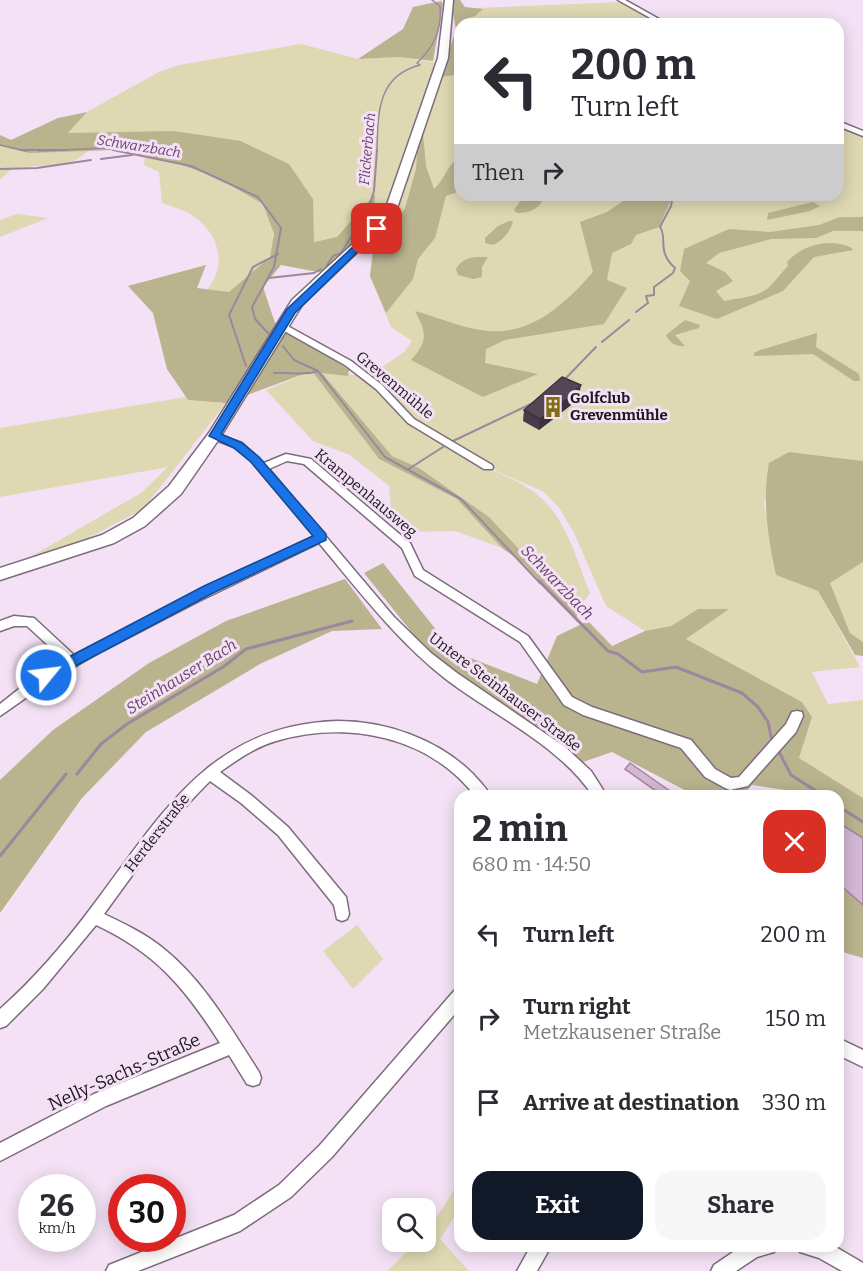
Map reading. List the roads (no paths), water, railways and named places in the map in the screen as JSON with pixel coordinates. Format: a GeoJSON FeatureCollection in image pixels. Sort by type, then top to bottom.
{"type":"FeatureCollection","features":[{"type":"Feature","properties":{"kind":"main road"},"geometry":{"type":"LineString","coordinates":[[0,574],[88,547],[139,522],[175,490],[214,436],[282,326],[305,295],[388,217],[443,58],[448,30],[449,0]]}},
{"type":"Feature","properties":{"kind":"street"},"geometry":{"type":"LineString","coordinates":[[621,0],[654,18]]}},
{"type":"Feature","properties":{"kind":"street"},"geometry":{"type":"LineString","coordinates":[[844,126],[863,134]]}},
{"type":"Feature","properties":{"kind":"street","name":"Grevenmühle"},"geometry":{"type":"LineString","coordinates":[[282,326],[348,363],[379,387],[411,421],[488,467]]}},
{"type":"Feature","properties":{"kind":"street","name":"Untere Steinhauser Straße"},"geometry":{"type":"LineString","coordinates":[[214,436],[238,445],[263,467],[390,620],[427,656],[560,751],[586,775],[596,790]]}},
{"type":"Feature","properties":{"kind":"street","name":"Krampenhausweg"},"geometry":{"type":"LineString","coordinates":[[263,467],[286,457],[307,461],[406,546],[419,573],[528,643],[568,701],[588,711],[686,744],[710,773],[730,784],[743,782],[780,741],[797,716]]}},
{"type":"Feature","properties":{"kind":"street"},"geometry":{"type":"LineString","coordinates":[[0,711],[24,689],[72,661],[208,590],[322,537]]}},
{"type":"Feature","properties":{"kind":"street"},"geometry":{"type":"LineString","coordinates":[[0,626],[14,621],[30,621],[72,661]]}},
{"type":"Feature","properties":{"kind":"street","name":"Herderstraße"},"geometry":{"type":"LineString","coordinates":[[0,1020],[94,917],[173,808],[209,772],[262,739],[300,729],[339,725],[394,735],[442,757],[474,783],[479,790]]}},
{"type":"Feature","properties":{"kind":"street"},"geometry":{"type":"LineString","coordinates":[[209,772],[246,799],[283,831],[341,902],[342,914]]}},
{"type":"Feature","properties":{"kind":"street","name":"Nelly-Sachs-Straße"},"geometry":{"type":"LineString","coordinates":[[94,917],[122,928],[169,961],[193,989],[253,1078]]}},
{"type":"Feature","properties":{"kind":"street"},"geometry":{"type":"LineString","coordinates":[[115,1271],[240,1222],[285,1191],[326,1151],[454,1004]]}},
{"type":"Feature","properties":{"kind":"street","name":"Nelly-Sachs-Straße"},"geometry":{"type":"LineString","coordinates":[[0,1152],[100,1100],[232,1046]]}},
{"type":"Feature","properties":{"kind":"street"},"geometry":{"type":"LineString","coordinates":[[844,1049],[863,1059]]}},
{"type":"Feature","properties":{"kind":"street"},"geometry":{"type":"LineString","coordinates":[[526,1271],[538,1252]]}},
{"type":"Feature","properties":{"kind":"street"},"geometry":{"type":"LineString","coordinates":[[720,1271],[749,1252]]}},
{"type":"Feature","properties":{"kind":"street"},"geometry":{"type":"LineString","coordinates":[[826,1252],[860,1271]]}},
{"type":"Feature","properties":{"kind":"waterway","name":"Flickerbach"},"geometry":{"type":"LineString","coordinates":[[377,151],[380,110],[388,87],[406,70],[420,65],[417,63],[436,38],[440,23],[440,6],[432,0]]}},
{"type":"Feature","properties":{"kind":"waterway","name":"Schwarzbach"},"geometry":{"type":"LineString","coordinates":[[0,145],[22,150]]}},
{"type":"Feature","properties":{"kind":"waterway","name":"Schwarzbach"},"geometry":{"type":"LineString","coordinates":[[61,150],[104,148],[121,151]]}},
{"type":"Feature","properties":{"kind":"waterway","name":"Schwarzbach"},"geometry":{"type":"LineString","coordinates":[[22,150],[61,150]]}},
{"type":"Feature","properties":{"kind":"waterway","name":"Schwarzbach"},"geometry":{"type":"LineString","coordinates":[[22,150],[26,151]]}},
{"type":"Feature","properties":{"kind":"waterway","name":"Schwarzbach"},"geometry":{"type":"LineString","coordinates":[[39,151],[61,150]]}},
{"type":"Feature","properties":{"kind":"waterway","name":"Schwarzbach"},"geometry":{"type":"LineString","coordinates":[[61,150],[67,150]]}},
{"type":"Feature","properties":{"kind":"waterway","name":"Schwarzbach"},"geometry":{"type":"LineString","coordinates":[[113,150],[191,166],[258,197],[281,228],[276,255]]}},
{"type":"Feature","properties":{"kind":"waterway","name":"Flickerbach"},"geometry":{"type":"LineString","coordinates":[[327,265],[333,256],[341,253],[356,229],[376,218],[377,211],[369,207],[374,191],[377,150]]}},
{"type":"Feature","properties":{"kind":"waterway"},"geometry":{"type":"LineString","coordinates":[[101,159],[132,155]]}},
{"type":"Feature","properties":{"kind":"waterway"},"geometry":{"type":"LineString","coordinates":[[0,169],[37,168],[91,160]]}},
{"type":"Feature","properties":{"kind":"waterway"},"geometry":{"type":"LineString","coordinates":[[636,312],[648,303],[646,296],[654,295],[654,287],[673,273],[675,268],[666,256],[660,227],[672,201]]}},
{"type":"Feature","properties":{"kind":"waterway"},"geometry":{"type":"LineString","coordinates":[[246,366],[229,315],[253,267],[276,255]]}},
{"type":"Feature","properties":{"kind":"waterway","name":"Schwarzbach"},"geometry":{"type":"LineString","coordinates":[[268,333],[255,319],[252,307],[274,267],[276,255]]}},
{"type":"Feature","properties":{"kind":"waterway","name":"Flickerbach"},"geometry":{"type":"LineString","coordinates":[[269,278],[314,273],[321,269]]}},
{"type":"Feature","properties":{"kind":"waterway"},"geometry":{"type":"LineString","coordinates":[[602,342],[629,320]]}},
{"type":"Feature","properties":{"kind":"waterway","name":"Schwarzbach"},"geometry":{"type":"LineString","coordinates":[[283,346],[294,360],[318,371]]}},
{"type":"Feature","properties":{"kind":"waterway"},"geometry":{"type":"LineString","coordinates":[[564,380],[596,347]]}},
{"type":"Feature","properties":{"kind":"waterway"},"geometry":{"type":"LineString","coordinates":[[274,373],[302,374],[318,371]]}},
{"type":"Feature","properties":{"kind":"waterway","name":"Schwarzbach"},"geometry":{"type":"LineString","coordinates":[[318,371],[385,457],[408,470]]}},
{"type":"Feature","properties":{"kind":"waterway"},"geometry":{"type":"LineString","coordinates":[[451,442],[535,402]]}},
{"type":"Feature","properties":{"kind":"waterway"},"geometry":{"type":"LineString","coordinates":[[408,470],[443,447]]}},
{"type":"Feature","properties":{"kind":"waterway","name":"Schwarzbach"},"geometry":{"type":"LineString","coordinates":[[408,470],[461,499],[540,583]]}},
{"type":"Feature","properties":{"kind":"waterway","name":"Schwarzbach"},"geometry":{"type":"LineString","coordinates":[[539,581],[608,651],[618,654],[642,672],[676,667],[742,693],[758,707],[768,722],[772,741]]}},
{"type":"Feature","properties":{"kind":"waterway","name":"Steinhauser Bach"},"geometry":{"type":"LineString","coordinates":[[77,774],[101,744],[127,724],[223,667],[246,649],[352,621]]}},
{"type":"Feature","properties":{"kind":"waterway","name":"Schwarzbach"},"geometry":{"type":"LineString","coordinates":[[778,750],[791,775],[815,790]]}},
{"type":"Feature","properties":{"kind":"waterway","name":"Steinhauser Bach"},"geometry":{"type":"LineString","coordinates":[[0,856],[66,774]]}},
{"type":"Feature","properties":{"kind":"waterway","name":"Schwarzbach"},"geometry":{"type":"LineString","coordinates":[[844,810],[863,822]]}},
{"type":"Feature","properties":{"kind":"place","name":"Golfclub Grevenmühle"},"geometry":{"type":"Point","coordinates":[553,407]}}]}
